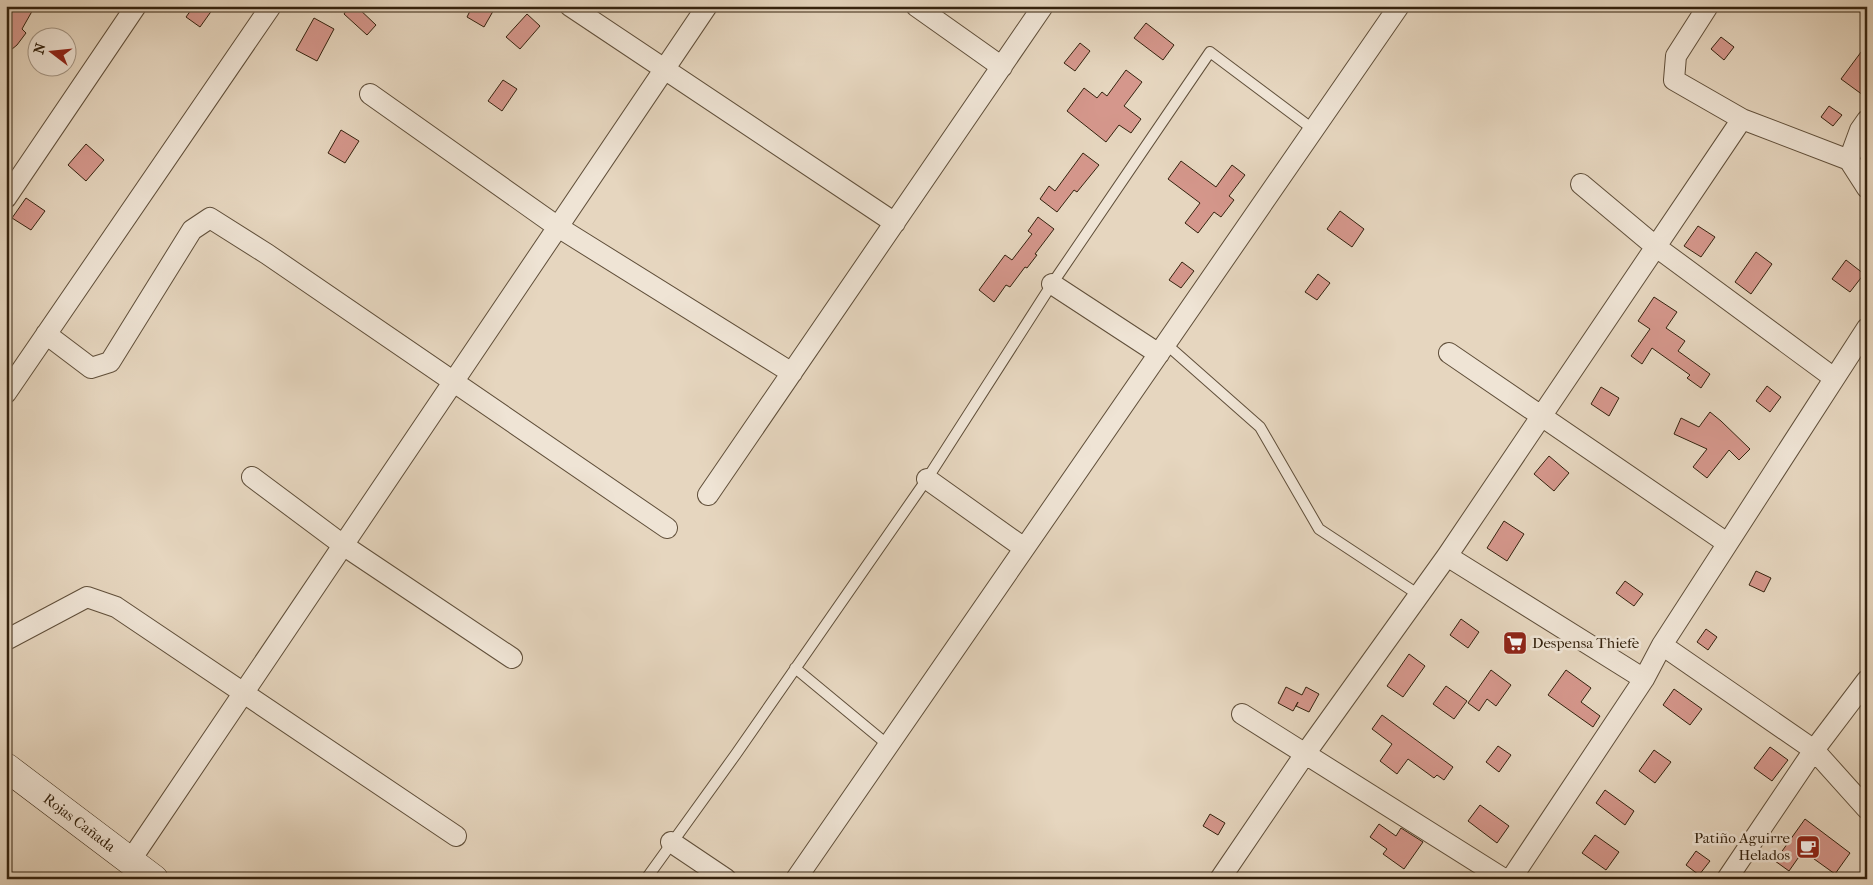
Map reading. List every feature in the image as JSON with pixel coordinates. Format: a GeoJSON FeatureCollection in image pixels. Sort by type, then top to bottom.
{"type":"FeatureCollection","features":[{"type":"Feature","properties":{"kind":"main road","name":"Rojas Cañada"},"geometry":{"type":"LineString","coordinates":[[6,767],[154,879]]}},
{"type":"Feature","properties":{"kind":"street"},"geometry":{"type":"LineString","coordinates":[[6,198],[136,6]]}},
{"type":"Feature","properties":{"kind":"street"},"geometry":{"type":"LineString","coordinates":[[6,393],[272,6]]}},
{"type":"Feature","properties":{"kind":"street"},"geometry":{"type":"LineString","coordinates":[[570,6],[895,223]]}},
{"type":"Feature","properties":{"kind":"street"},"geometry":{"type":"LineString","coordinates":[[130,860],[707,6]]}},
{"type":"Feature","properties":{"kind":"street"},"geometry":{"type":"LineString","coordinates":[[916,6],[1002,67]]}},
{"type":"Feature","properties":{"kind":"street"},"geometry":{"type":"LineString","coordinates":[[708,495],[1044,6]]}},
{"type":"Feature","properties":{"kind":"street"},"geometry":{"type":"LineString","coordinates":[[796,879],[1400,6]]}},
{"type":"Feature","properties":{"kind":"street"},"geometry":{"type":"LineString","coordinates":[[1708,6],[1676,56],[1674,80],[1742,119],[1849,160],[1867,188]]}},
{"type":"Feature","properties":{"kind":"street"},"geometry":{"type":"LineString","coordinates":[[370,94],[558,227],[792,373]]}},
{"type":"Feature","properties":{"kind":"street"},"geometry":{"type":"LineString","coordinates":[[1220,879],[1306,754],[1447,556],[1742,119]]}},
{"type":"Feature","properties":{"kind":"street"},"geometry":{"type":"LineString","coordinates":[[1849,160],[1860,130],[1867,120]]}},
{"type":"Feature","properties":{"kind":"street"},"geometry":{"type":"LineString","coordinates":[[1581,184],[1655,246],[1834,378]]}},
{"type":"Feature","properties":{"kind":"street"},"geometry":{"type":"LineString","coordinates":[[46,334],[91,368],[110,362],[192,230],[210,218],[268,254],[667,528]]}},
{"type":"Feature","properties":{"kind":"street"},"geometry":{"type":"LineString","coordinates":[[1052,284],[1162,349]]}},
{"type":"Feature","properties":{"kind":"street"},"geometry":{"type":"LineString","coordinates":[[1511,879],[1644,679],[1662,645],[1867,328]]}},
{"type":"Feature","properties":{"kind":"street"},"geometry":{"type":"LineString","coordinates":[[1449,353],[1727,543]]}},
{"type":"Feature","properties":{"kind":"street"},"geometry":{"type":"LineString","coordinates":[[252,478],[344,545],[512,658]]}},
{"type":"Feature","properties":{"kind":"street"},"geometry":{"type":"LineString","coordinates":[[927,479],[1024,548]]}},
{"type":"Feature","properties":{"kind":"street"},"geometry":{"type":"LineString","coordinates":[[1447,556],[1644,679]]}},
{"type":"Feature","properties":{"kind":"street"},"geometry":{"type":"LineString","coordinates":[[6,640],[86,597],[116,607],[456,836]]}},
{"type":"Feature","properties":{"kind":"street"},"geometry":{"type":"LineString","coordinates":[[1662,645],[1814,750],[1867,810]]}},
{"type":"Feature","properties":{"kind":"street"},"geometry":{"type":"LineString","coordinates":[[1727,879],[1814,750],[1867,680]]}},
{"type":"Feature","properties":{"kind":"street"},"geometry":{"type":"LineString","coordinates":[[1242,714],[1504,879]]}},
{"type":"Feature","properties":{"kind":"street"},"geometry":{"type":"LineString","coordinates":[[671,842],[726,879]]}},
{"type":"Feature","properties":{"kind":"lane"},"geometry":{"type":"LineString","coordinates":[[646,879],[927,479],[1052,284],[1210,52],[1314,130]]}},
{"type":"Feature","properties":{"kind":"lane"},"geometry":{"type":"LineString","coordinates":[[1162,349],[1260,427],[1319,529],[1420,595]]}},
{"type":"Feature","properties":{"kind":"lane"},"geometry":{"type":"LineString","coordinates":[[796,668],[888,745]]}},
{"type":"Feature","properties":{"kind":"building"},"geometry":{"type":"Polygon","coordinates":[[[15,6],[35,6],[22,29],[26,33],[17,45],[6,54],[6,20],[15,6]]]}},
{"type":"Feature","properties":{"kind":"building"},"geometry":{"type":"Polygon","coordinates":[[[194,6],[215,6],[200,27],[186,17],[194,6]]]}},
{"type":"Feature","properties":{"kind":"building"},"geometry":{"type":"Polygon","coordinates":[[[349,6],[356,6],[376,25],[367,35],[344,14],[349,6]]]}},
{"type":"Feature","properties":{"kind":"building"},"geometry":{"type":"Polygon","coordinates":[[[470,6],[496,6],[484,27],[467,17],[470,6]]]}},
{"type":"Feature","properties":{"kind":"building"},"geometry":{"type":"Polygon","coordinates":[[[527,14],[540,26],[520,49],[506,37],[527,14]]]}},
{"type":"Feature","properties":{"kind":"building"},"geometry":{"type":"Polygon","coordinates":[[[314,18],[334,29],[317,61],[296,50],[314,18]]]}},
{"type":"Feature","properties":{"kind":"building"},"geometry":{"type":"Polygon","coordinates":[[[1146,23],[1174,45],[1163,60],[1134,38],[1146,23]]]}},
{"type":"Feature","properties":{"kind":"building"},"geometry":{"type":"Polygon","coordinates":[[[1721,37],[1734,47],[1724,60],[1711,49],[1721,37]]]}},
{"type":"Feature","properties":{"kind":"building"},"geometry":{"type":"Polygon","coordinates":[[[1080,43],[1090,51],[1075,71],[1064,63],[1080,43]]]}},
{"type":"Feature","properties":{"kind":"building"},"geometry":{"type":"Polygon","coordinates":[[[1867,44],[1867,98],[1841,79],[1867,44]]]}},
{"type":"Feature","properties":{"kind":"building"},"geometry":{"type":"Polygon","coordinates":[[[1126,70],[1142,82],[1124,106],[1141,119],[1131,133],[1119,125],[1106,142],[1067,111],[1084,88],[1097,98],[1102,92],[1107,96],[1126,70]]]}},
{"type":"Feature","properties":{"kind":"building"},"geometry":{"type":"Polygon","coordinates":[[[503,80],[517,89],[502,111],[488,101],[503,80]]]}},
{"type":"Feature","properties":{"kind":"building"},"geometry":{"type":"Polygon","coordinates":[[[1829,106],[1842,115],[1833,126],[1821,117],[1829,106]]]}},
{"type":"Feature","properties":{"kind":"building"},"geometry":{"type":"Polygon","coordinates":[[[341,130],[359,141],[345,163],[328,153],[341,130]]]}},
{"type":"Feature","properties":{"kind":"building"},"geometry":{"type":"Polygon","coordinates":[[[86,144],[104,160],[86,181],[68,165],[86,144]]]}},
{"type":"Feature","properties":{"kind":"building"},"geometry":{"type":"Polygon","coordinates":[[[1083,153],[1099,165],[1077,192],[1074,190],[1057,212],[1040,199],[1049,186],[1055,191],[1083,153]]]}},
{"type":"Feature","properties":{"kind":"building"},"geometry":{"type":"Polygon","coordinates":[[[1181,161],[1216,187],[1232,165],[1245,175],[1229,196],[1234,200],[1221,217],[1214,212],[1198,233],[1185,223],[1200,203],[1168,179],[1181,161]]]}},
{"type":"Feature","properties":{"kind":"building"},"geometry":{"type":"Polygon","coordinates":[[[26,198],[45,211],[31,230],[12,218],[26,198]]]}},
{"type":"Feature","properties":{"kind":"building"},"geometry":{"type":"Polygon","coordinates":[[[1340,211],[1364,229],[1352,247],[1327,229],[1340,211]]]}},
{"type":"Feature","properties":{"kind":"building"},"geometry":{"type":"Polygon","coordinates":[[[1038,217],[1054,229],[1027,268],[1025,267],[1010,287],[1006,285],[994,302],[979,290],[1005,255],[1012,260],[1032,234],[1028,231],[1038,217]]]}},
{"type":"Feature","properties":{"kind":"building"},"geometry":{"type":"Polygon","coordinates":[[[1698,226],[1715,237],[1701,257],[1684,246],[1698,226]]]}},
{"type":"Feature","properties":{"kind":"building"},"geometry":{"type":"Polygon","coordinates":[[[1756,252],[1772,264],[1751,294],[1735,282],[1756,252]]]}},
{"type":"Feature","properties":{"kind":"building"},"geometry":{"type":"Polygon","coordinates":[[[1846,260],[1864,274],[1850,292],[1832,279],[1846,260]]]}},
{"type":"Feature","properties":{"kind":"building"},"geometry":{"type":"Polygon","coordinates":[[[1182,262],[1194,271],[1181,288],[1169,280],[1182,262]]]}},
{"type":"Feature","properties":{"kind":"building"},"geometry":{"type":"Polygon","coordinates":[[[1318,274],[1330,283],[1317,300],[1305,292],[1318,274]]]}},
{"type":"Feature","properties":{"kind":"building"},"geometry":{"type":"Polygon","coordinates":[[[1654,297],[1677,312],[1666,328],[1685,341],[1678,351],[1710,374],[1701,388],[1687,378],[1690,375],[1652,348],[1642,364],[1631,356],[1650,329],[1638,321],[1654,297]]]}},
{"type":"Feature","properties":{"kind":"building"},"geometry":{"type":"Polygon","coordinates":[[[1767,386],[1781,397],[1770,412],[1756,401],[1767,386]]]}},
{"type":"Feature","properties":{"kind":"building"},"geometry":{"type":"Polygon","coordinates":[[[1601,387],[1619,398],[1609,416],[1591,404],[1601,387]]]}},
{"type":"Feature","properties":{"kind":"building"},"geometry":{"type":"Polygon","coordinates":[[[1710,412],[1750,449],[1739,460],[1729,450],[1707,478],[1693,467],[1707,449],[1674,434],[1681,418],[1699,427],[1710,412]]]}},
{"type":"Feature","properties":{"kind":"building"},"geometry":{"type":"Polygon","coordinates":[[[1549,456],[1569,473],[1554,491],[1534,474],[1549,456]]]}},
{"type":"Feature","properties":{"kind":"building"},"geometry":{"type":"Polygon","coordinates":[[[1504,521],[1524,534],[1507,561],[1487,548],[1504,521]]]}},
{"type":"Feature","properties":{"kind":"building"},"geometry":{"type":"Polygon","coordinates":[[[1756,571],[1771,578],[1764,592],[1749,585],[1756,571]]]}},
{"type":"Feature","properties":{"kind":"building"},"geometry":{"type":"Polygon","coordinates":[[[1625,581],[1643,594],[1634,606],[1616,593],[1625,581]]]}},
{"type":"Feature","properties":{"kind":"building"},"geometry":{"type":"Polygon","coordinates":[[[1461,619],[1479,632],[1468,648],[1450,635],[1461,619]]]}},
{"type":"Feature","properties":{"kind":"building"},"geometry":{"type":"Polygon","coordinates":[[[1706,629],[1717,637],[1708,650],[1697,642],[1706,629]]]}},
{"type":"Feature","properties":{"kind":"building"},"geometry":{"type":"Polygon","coordinates":[[[1409,654],[1425,666],[1403,697],[1387,686],[1409,654]]]}},
{"type":"Feature","properties":{"kind":"building"},"geometry":{"type":"Polygon","coordinates":[[[1491,670],[1511,685],[1496,706],[1487,699],[1479,711],[1468,703],[1491,670]]]}},
{"type":"Feature","properties":{"kind":"building"},"geometry":{"type":"Polygon","coordinates":[[[1566,670],[1591,688],[1581,702],[1600,716],[1593,727],[1548,695],[1566,670]]]}},
{"type":"Feature","properties":{"kind":"building"},"geometry":{"type":"Polygon","coordinates":[[[1446,686],[1467,701],[1454,719],[1433,704],[1446,686]]]}},
{"type":"Feature","properties":{"kind":"building"},"geometry":{"type":"Polygon","coordinates":[[[1286,687],[1302,695],[1306,687],[1319,694],[1309,712],[1296,706],[1298,702],[1293,711],[1278,703],[1286,687]]]}},
{"type":"Feature","properties":{"kind":"building"},"geometry":{"type":"Polygon","coordinates":[[[1674,689],[1702,709],[1690,725],[1663,705],[1674,689]]]}},
{"type":"Feature","properties":{"kind":"building"},"geometry":{"type":"Polygon","coordinates":[[[1382,715],[1453,767],[1444,780],[1437,775],[1434,778],[1408,759],[1397,774],[1380,761],[1392,744],[1372,729],[1382,715]]]}},
{"type":"Feature","properties":{"kind":"building"},"geometry":{"type":"Polygon","coordinates":[[[1498,746],[1511,755],[1499,772],[1486,762],[1498,746]]]}},
{"type":"Feature","properties":{"kind":"building"},"geometry":{"type":"Polygon","coordinates":[[[1770,747],[1788,760],[1772,781],[1754,768],[1770,747]]]}},
{"type":"Feature","properties":{"kind":"building"},"geometry":{"type":"Polygon","coordinates":[[[1654,750],[1671,762],[1655,783],[1639,771],[1654,750]]]}},
{"type":"Feature","properties":{"kind":"building"},"geometry":{"type":"Polygon","coordinates":[[[1605,790],[1634,811],[1625,825],[1596,803],[1605,790]]]}},
{"type":"Feature","properties":{"kind":"building"},"geometry":{"type":"Polygon","coordinates":[[[1480,805],[1509,826],[1497,843],[1468,821],[1480,805]]]}},
{"type":"Feature","properties":{"kind":"building"},"geometry":{"type":"Polygon","coordinates":[[[1210,814],[1225,823],[1218,835],[1203,826],[1210,814]]]}},
{"type":"Feature","properties":{"kind":"building","name":"Patiño Aguirre Helados"},"geometry":{"type":"Polygon","coordinates":[[[1805,819],[1850,853],[1835,874],[1803,851],[1789,871],[1775,861],[1805,819]]]}},
{"type":"Feature","properties":{"kind":"building"},"geometry":{"type":"Polygon","coordinates":[[[1379,824],[1396,836],[1401,828],[1423,842],[1404,869],[1383,854],[1387,849],[1370,837],[1379,824]]]}},
{"type":"Feature","properties":{"kind":"building"},"geometry":{"type":"Polygon","coordinates":[[[1595,835],[1619,852],[1606,870],[1582,853],[1595,835]]]}},
{"type":"Feature","properties":{"kind":"building"},"geometry":{"type":"Polygon","coordinates":[[[1696,851],[1710,861],[1699,875],[1686,865],[1696,851]]]}},
{"type":"Feature","properties":{"kind":"place","name":"Despensa Thiefe"},"geometry":{"type":"Point","coordinates":[1515,643]}},
{"type":"Feature","properties":{"kind":"place","name":"Patiño Aguirre Helados"},"geometry":{"type":"Point","coordinates":[1808,847]}}]}
